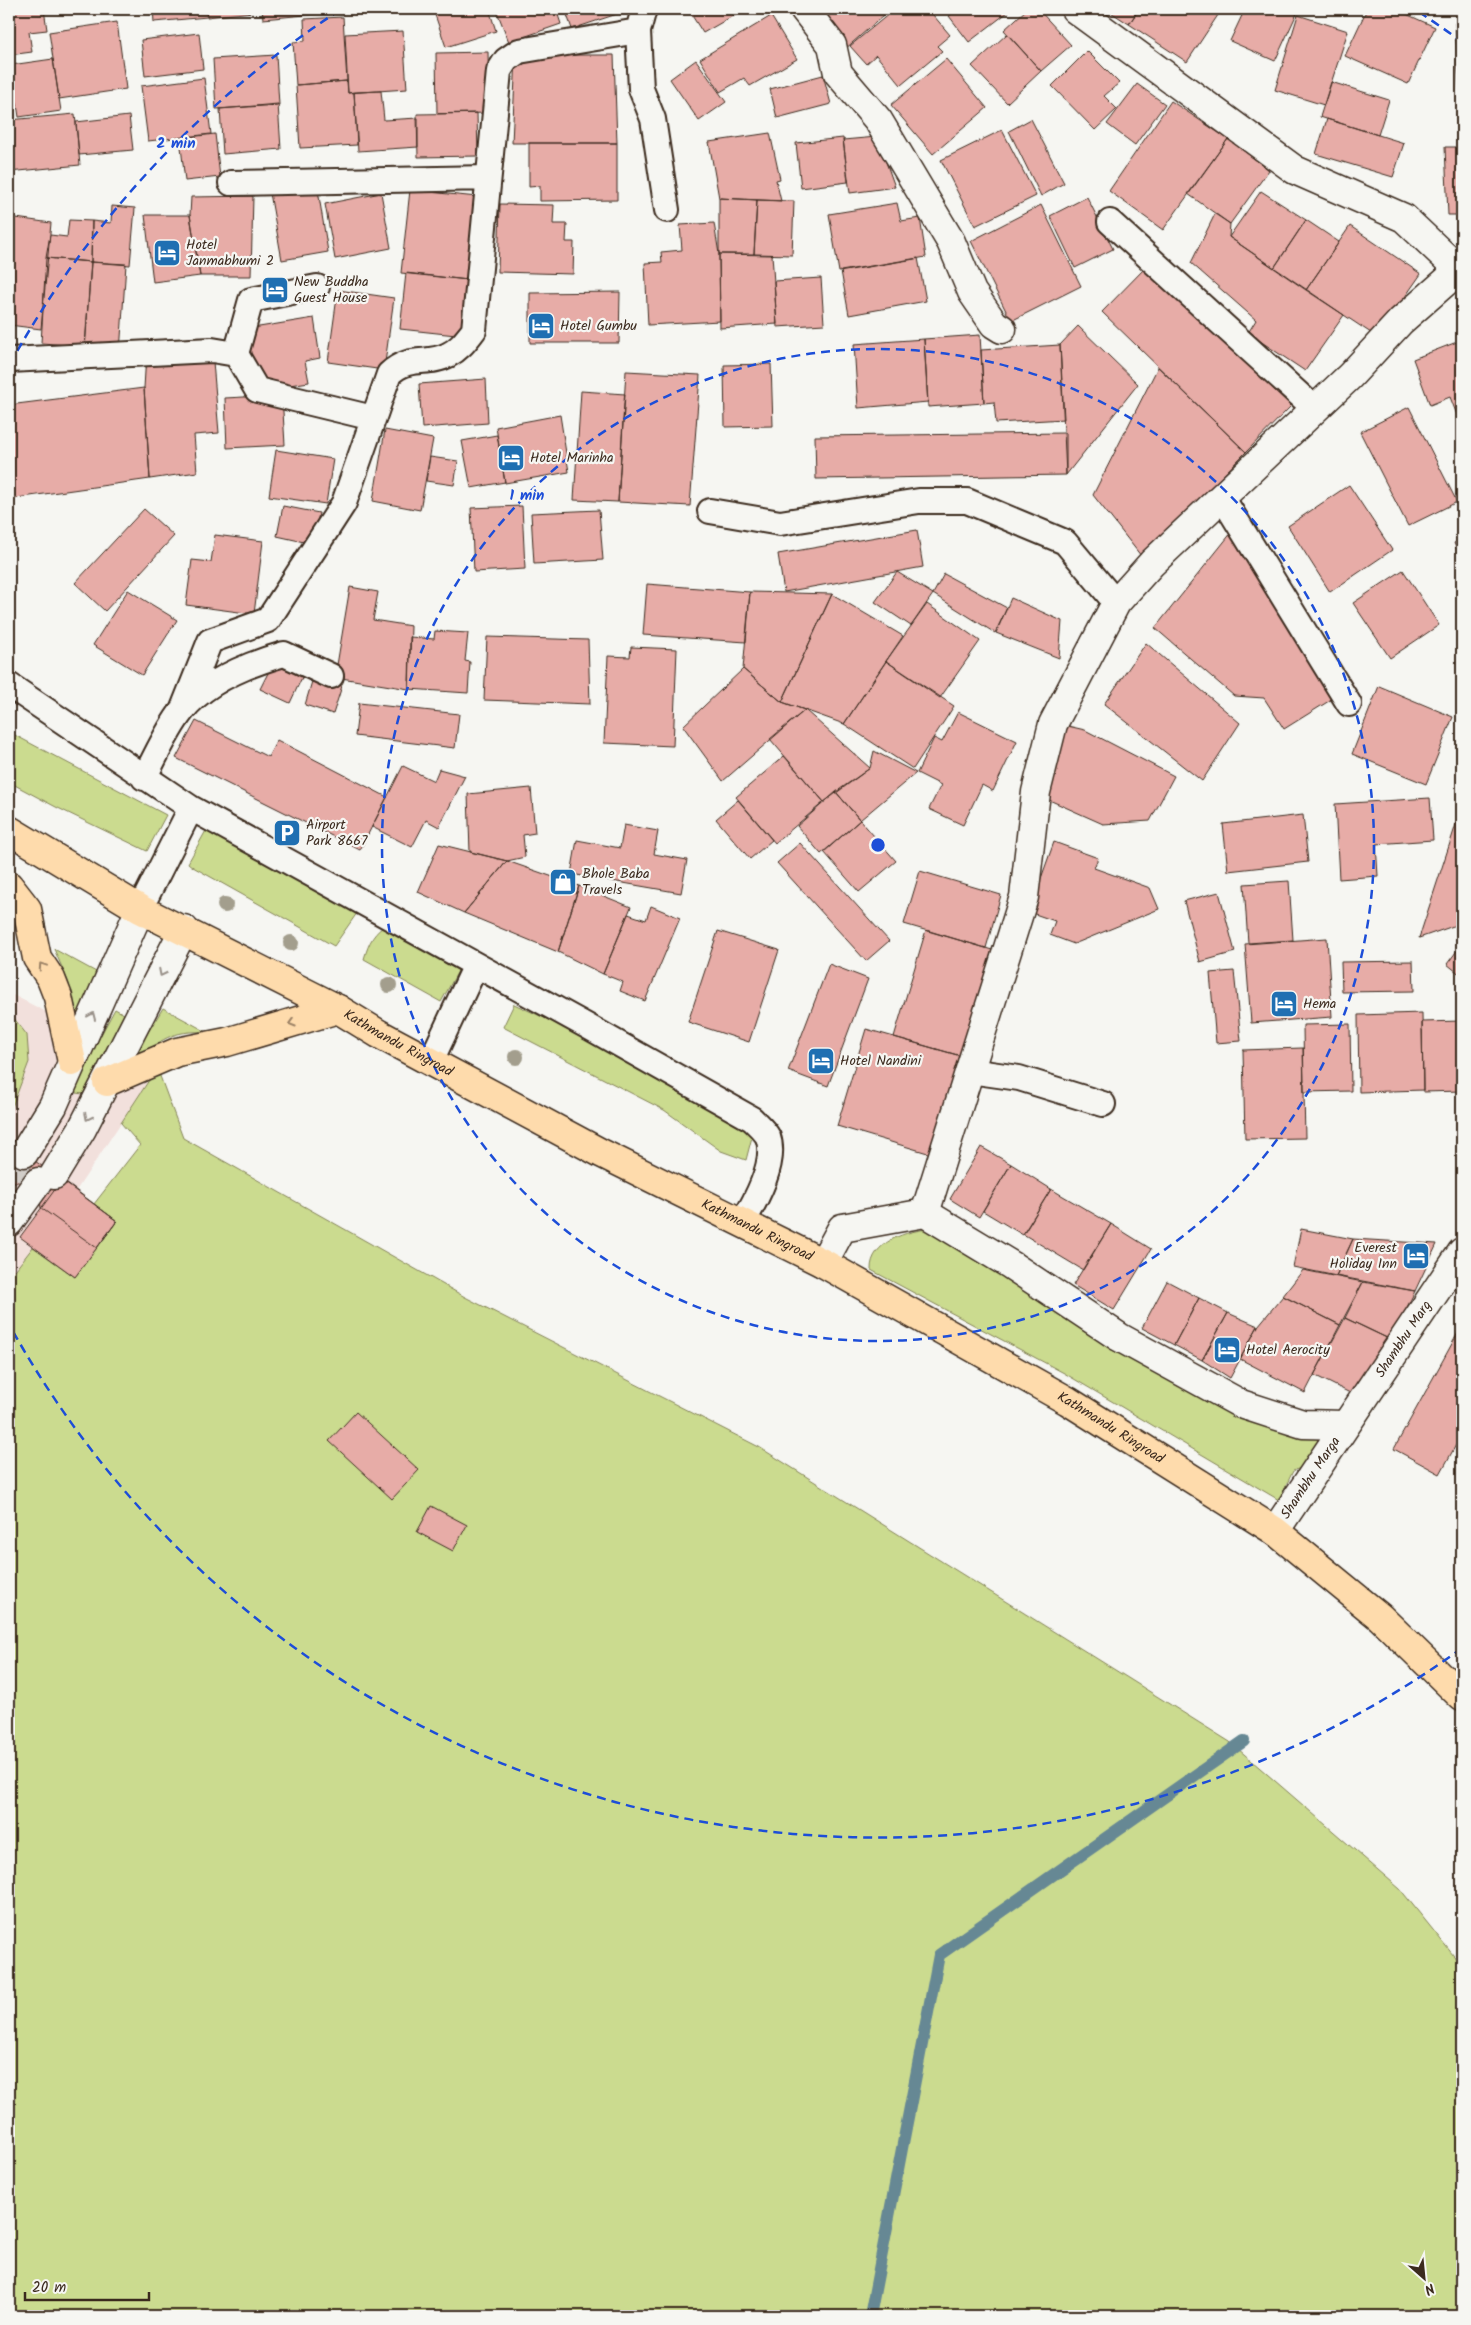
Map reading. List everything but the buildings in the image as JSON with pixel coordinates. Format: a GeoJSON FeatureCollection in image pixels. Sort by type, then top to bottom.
{"type":"FeatureCollection","features":[{"type":"Feature","properties":{"kind":"highway","name":"Kathmandu Ringroad"},"geometry":{"type":"LineString","coordinates":[[9,830],[140,909],[184,929],[338,1009],[380,1034],[601,1153],[824,1263],[1068,1401],[1274,1531],[1380,1616],[1462,1697]]}},
{"type":"Feature","properties":{"kind":"highway"},"geometry":{"type":"LineString","coordinates":[[9,886],[27,909],[37,958],[51,979],[58,997],[65,1022],[72,1062]]}},
{"type":"Feature","properties":{"kind":"highway"},"geometry":{"type":"LineString","coordinates":[[107,1082],[177,1052],[227,1042],[338,1009]]}},
{"type":"Feature","properties":{"kind":"street"},"geometry":{"type":"LineString","coordinates":[[804,9],[832,45],[838,73],[878,120],[951,242],[972,292],[994,324],[1002,329]]}},
{"type":"Feature","properties":{"kind":"street"},"geometry":{"type":"LineString","coordinates":[[925,1214],[1024,897],[1036,792],[1053,724],[1116,603],[1152,563],[1350,376],[1401,321],[1460,269],[1404,218],[1295,170],[1075,9]]}},
{"type":"Feature","properties":{"kind":"street"},"geometry":{"type":"LineString","coordinates":[[24,1153],[53,1106],[140,909]]}},
{"type":"Feature","properties":{"kind":"street"},"geometry":{"type":"LineString","coordinates":[[9,1222],[46,1178],[82,1129],[184,929]]}},
{"type":"Feature","properties":{"kind":"street"},"geometry":{"type":"LineString","coordinates":[[824,1263],[842,1228],[925,1214],[1010,1265],[1119,1337],[1241,1404],[1302,1424],[1345,1425]]}},
{"type":"Feature","properties":{"kind":"street","name":"Shambhu Marg"},"geometry":{"type":"LineString","coordinates":[[1345,1425],[1462,1252]]}},
{"type":"Feature","properties":{"kind":"street","name":"Shambhu Marga"},"geometry":{"type":"LineString","coordinates":[[1274,1531],[1345,1425]]}},
{"type":"Feature","properties":{"kind":"lane"},"geometry":{"type":"LineString","coordinates":[[144,778],[182,711],[210,641],[268,620],[344,503],[389,374],[400,364],[446,356],[458,349],[474,330],[499,72],[506,60],[519,51],[641,20],[641,89],[653,119],[667,210]]}},
{"type":"Feature","properties":{"kind":"lane"},"geometry":{"type":"LineString","coordinates":[[230,183],[488,178]]}},
{"type":"Feature","properties":{"kind":"lane"},"geometry":{"type":"LineString","coordinates":[[1110,222],[1314,408]]}},
{"type":"Feature","properties":{"kind":"lane"},"geometry":{"type":"LineString","coordinates":[[317,287],[251,300],[236,354],[256,390],[373,418]]}},
{"type":"Feature","properties":{"kind":"lane"},"geometry":{"type":"LineString","coordinates":[[9,360],[212,350],[236,354]]}},
{"type":"Feature","properties":{"kind":"lane"},"geometry":{"type":"LineString","coordinates":[[1222,497],[1349,704]]}},
{"type":"Feature","properties":{"kind":"lane"},"geometry":{"type":"LineString","coordinates":[[710,511],[780,523],[919,501],[966,502],[1065,542],[1116,603]]}},
{"type":"Feature","properties":{"kind":"lane"},"geometry":{"type":"LineString","coordinates":[[182,711],[201,693],[232,674],[259,661],[284,654],[332,676]]}},
{"type":"Feature","properties":{"kind":"lane"},"geometry":{"type":"LineString","coordinates":[[9,685],[191,808],[752,1119],[768,1135],[770,1153],[760,1192],[744,1222]]}},
{"type":"Feature","properties":{"kind":"lane"},"geometry":{"type":"LineString","coordinates":[[140,909],[191,808]]}},
{"type":"Feature","properties":{"kind":"lane"},"geometry":{"type":"LineString","coordinates":[[431,1060],[476,965]]}},
{"type":"Feature","properties":{"kind":"lane"},"geometry":{"type":"LineString","coordinates":[[970,1071],[1019,1078],[1103,1104]]}},
{"type":"Feature","properties":{"kind":"shaded area"},"geometry":{"type":"Polygon","coordinates":[[[9,993],[157,1068],[62,1212],[9,1278],[9,993]]]}},
{"type":"Feature","properties":{"kind":"green space"},"geometry":{"type":"Polygon","coordinates":[[[9,732],[166,815],[147,851],[9,782],[9,732]]]}},
{"type":"Feature","properties":{"kind":"green space"},"geometry":{"type":"Polygon","coordinates":[[[213,818],[364,903],[334,946],[188,863],[213,818]]]}},
{"type":"Feature","properties":{"kind":"green space"},"geometry":{"type":"Polygon","coordinates":[[[390,923],[456,960],[458,971],[441,1002],[364,959],[373,938],[384,926],[390,923]]]}},
{"type":"Feature","properties":{"kind":"green space"},"geometry":{"type":"Polygon","coordinates":[[[54,949],[98,973],[78,1016],[68,981],[54,949]]]}},
{"type":"Feature","properties":{"kind":"green space"},"geometry":{"type":"Polygon","coordinates":[[[514,1004],[646,1064],[753,1133],[746,1160],[721,1151],[664,1110],[503,1027],[514,1004]]]}},
{"type":"Feature","properties":{"kind":"green space"},"geometry":{"type":"Polygon","coordinates":[[[163,1008],[207,1032],[175,1035],[159,1042],[137,1063],[131,1060],[163,1008]]]}},
{"type":"Feature","properties":{"kind":"green space"},"geometry":{"type":"Polygon","coordinates":[[[115,1009],[124,1014],[83,1094],[76,1093],[72,1088],[115,1009]]]}},
{"type":"Feature","properties":{"kind":"green space"},"geometry":{"type":"Polygon","coordinates":[[[9,1012],[27,1035],[29,1062],[9,1115],[9,1012]]]}},
{"type":"Feature","properties":{"kind":"green space"},"geometry":{"type":"Polygon","coordinates":[[[157,1068],[183,1138],[465,1297],[759,1447],[1230,1742],[1400,1889],[1462,1966],[1462,2316],[9,2316],[9,1278],[33,1247],[75,1277],[117,1221],[94,1204],[140,1145],[121,1123],[157,1068]]]}},
{"type":"Feature","properties":{"kind":"green space"},"geometry":{"type":"Polygon","coordinates":[[[931,1229],[1145,1356],[1337,1434],[1308,1465],[1293,1471],[1279,1500],[1064,1373],[871,1270],[872,1260],[883,1245],[902,1235],[931,1229]]]}},
{"type":"Feature","properties":{"kind":"waterway"},"geometry":{"type":"LineString","coordinates":[[870,2316],[939,1955],[1244,1741]]}},
{"type":"Feature","properties":{"kind":"tunnel"},"geometry":{"type":"LineString","coordinates":[[9,1175],[24,1153]]}},
{"type":"Feature","properties":{"kind":"place","name":"Hotel Janmabhumi 2"},"geometry":{"type":"Point","coordinates":[167,253]}},
{"type":"Feature","properties":{"kind":"place","name":"New Buddha Guest House"},"geometry":{"type":"Point","coordinates":[275,290]}},
{"type":"Feature","properties":{"kind":"place","name":"Hotel Gumbu"},"geometry":{"type":"Point","coordinates":[541,326]}},
{"type":"Feature","properties":{"kind":"place","name":"Hotel Marinha"},"geometry":{"type":"Point","coordinates":[511,458]}},
{"type":"Feature","properties":{"kind":"place","name":"Airport Park 8667"},"geometry":{"type":"Point","coordinates":[287,833]}},
{"type":"Feature","properties":{"kind":"place","name":"Bhole Baba Travels"},"geometry":{"type":"Point","coordinates":[563,882]}},
{"type":"Feature","properties":{"kind":"place","name":"Hema"},"geometry":{"type":"Point","coordinates":[1284,1004]}},
{"type":"Feature","properties":{"kind":"place","name":"Hotel Nandini"},"geometry":{"type":"Point","coordinates":[821,1061]}},
{"type":"Feature","properties":{"kind":"place","name":"Everest Holiday Inn"},"geometry":{"type":"Point","coordinates":[1416,1256]}},
{"type":"Feature","properties":{"kind":"place","name":"Hotel Aerocity"},"geometry":{"type":"Point","coordinates":[1227,1350]}}]}
